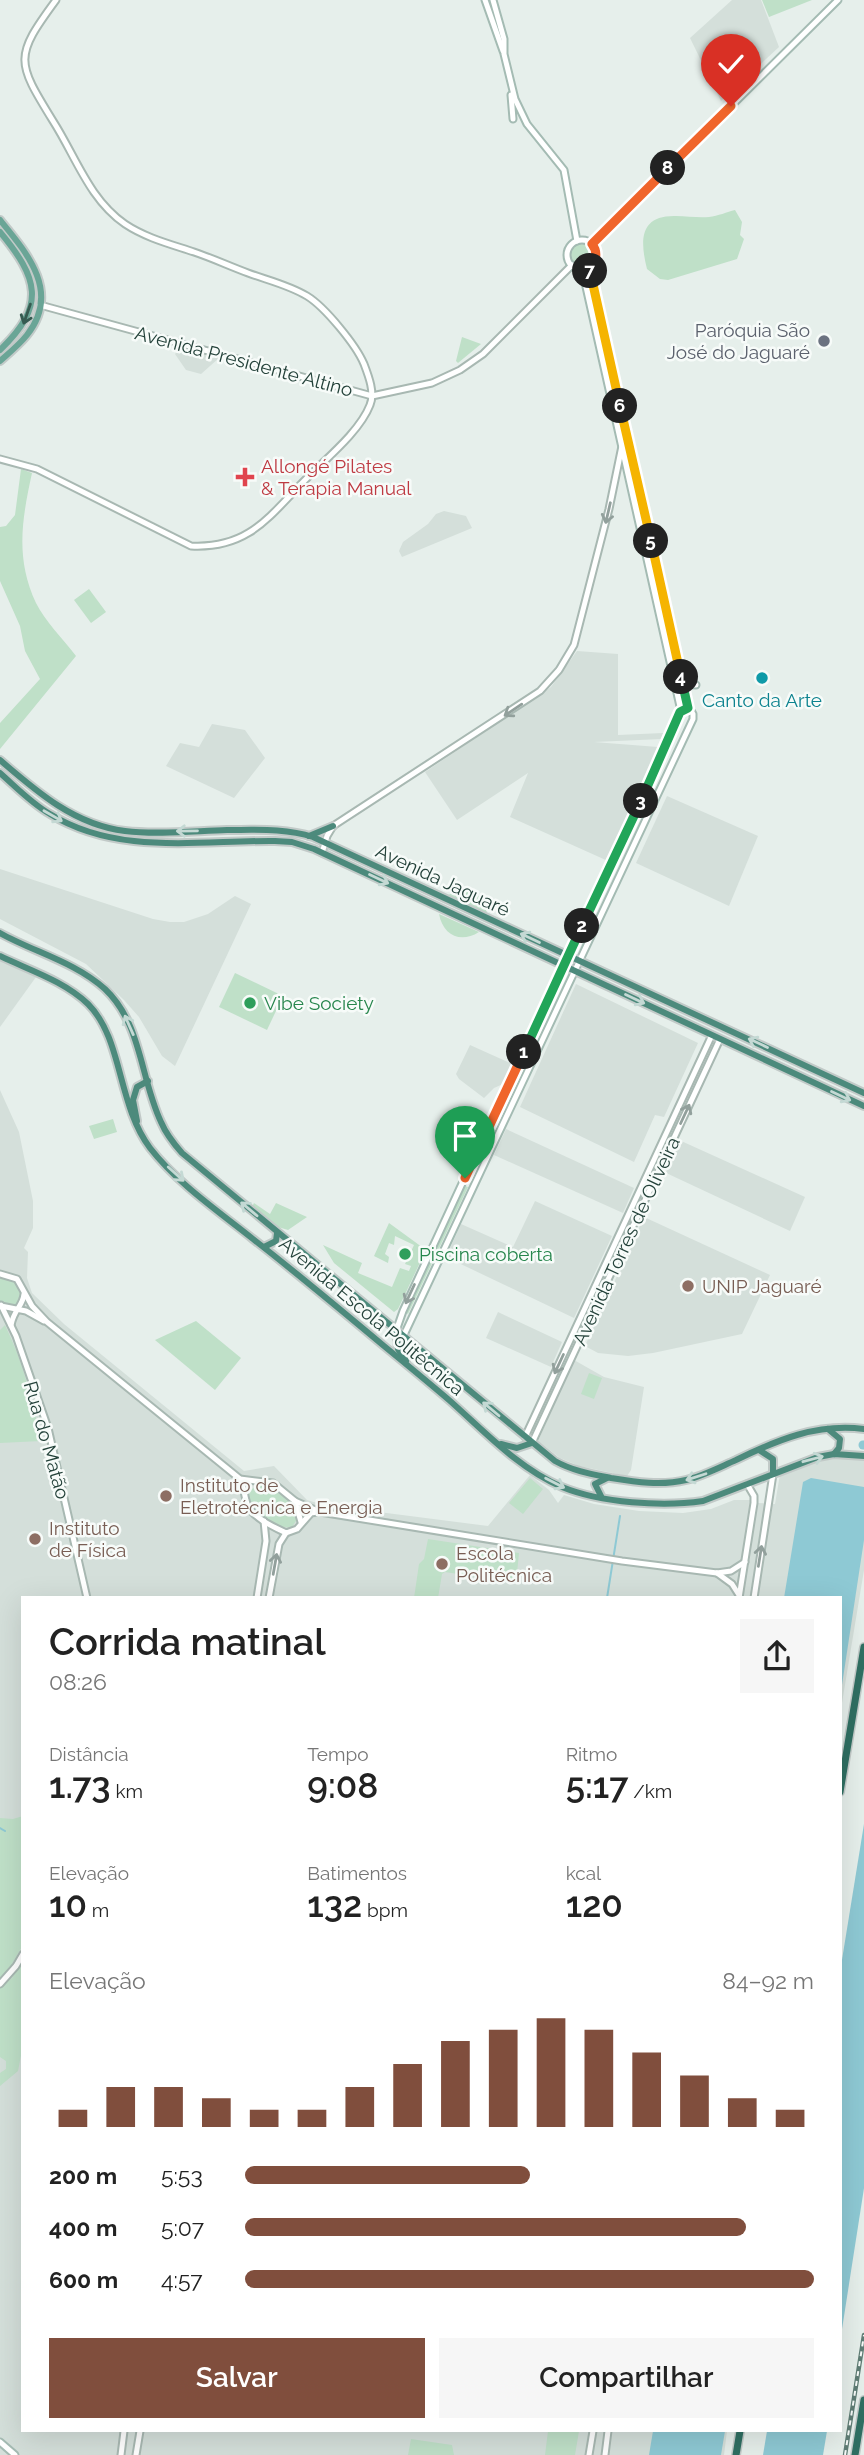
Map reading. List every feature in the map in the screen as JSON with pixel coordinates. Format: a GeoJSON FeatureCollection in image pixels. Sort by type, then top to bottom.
{"type":"FeatureCollection","features":[{"type":"Feature","properties":{"kind":"highway","name":"Avenida Jaguaré"},"geometry":{"type":"LineString","coordinates":[[0,760],[56,804],[86,821],[114,829],[140,832],[287,830],[325,842],[864,1093]]}},
{"type":"Feature","properties":{"kind":"highway","name":"Avenida Jaguaré"},"geometry":{"type":"LineString","coordinates":[[0,773],[47,813],[99,836],[147,842],[275,841],[300,844],[864,1106]]}},
{"type":"Feature","properties":{"kind":"highway"},"geometry":{"type":"LineString","coordinates":[[309,836],[333,826]]}},
{"type":"Feature","properties":{"kind":"highway","name":"Avenida Escola Politécnica"},"geometry":{"type":"LineString","coordinates":[[0,933],[81,972],[107,991],[130,1025],[161,1123],[182,1153],[532,1443],[567,1468],[648,1483],[685,1480],[796,1434],[827,1427],[864,1429]]}},
{"type":"Feature","properties":{"kind":"highway","name":"Avenida Escola Politécnica"},"geometry":{"type":"LineString","coordinates":[[0,956],[69,990],[95,1013],[111,1044],[127,1103],[139,1132],[169,1168],[499,1444],[552,1482],[602,1497],[651,1504],[686,1504],[703,1501],[803,1461],[834,1454],[864,1456]]}},
{"type":"Feature","properties":{"kind":"highway"},"geometry":{"type":"LineString","coordinates":[[139,1132],[134,1096],[137,1087],[148,1081]]}},
{"type":"Feature","properties":{"kind":"highway"},"geometry":{"type":"LineString","coordinates":[[264,1247],[276,1241],[277,1233]]}},
{"type":"Feature","properties":{"kind":"highway"},"geometry":{"type":"LineString","coordinates":[[396,1331],[398,1349],[411,1368]]}},
{"type":"Feature","properties":{"kind":"highway"},"geometry":{"type":"LineString","coordinates":[[827,1427],[836,1433],[840,1440],[839,1448],[834,1454]]}},
{"type":"Feature","properties":{"kind":"highway"},"geometry":{"type":"LineString","coordinates":[[499,1444],[517,1448],[532,1443]]}},
{"type":"Feature","properties":{"kind":"highway"},"geometry":{"type":"LineString","coordinates":[[758,1449],[773,1459],[773,1474]]}},
{"type":"Feature","properties":{"kind":"highway"},"geometry":{"type":"LineString","coordinates":[[602,1497],[595,1484],[608,1477]]}},
{"type":"Feature","properties":{"kind":"highway"},"geometry":{"type":"LineString","coordinates":[[842,1780],[864,1647]]}},
{"type":"Feature","properties":{"kind":"highway"},"geometry":{"type":"LineString","coordinates":[[855,2455],[864,2400]]}},
{"type":"Feature","properties":{"kind":"highway"},"geometry":{"type":"LineString","coordinates":[[736,2455],[740,2432]]}},
{"type":"Feature","properties":{"kind":"main road"},"geometry":{"type":"LineString","coordinates":[[0,220],[33,264],[41,290],[40,305],[26,337],[0,361]]}},
{"type":"Feature","properties":{"kind":"main road"},"geometry":{"type":"LineString","coordinates":[[0,232],[26,268],[32,287],[31,305],[25,323],[0,350]]}},
{"type":"Feature","properties":{"kind":"street"},"geometry":{"type":"LineString","coordinates":[[0,459],[37,469],[191,546],[216,546],[249,534],[285,500],[361,420],[372,396],[367,371],[359,354],[310,299],[272,281],[142,234],[117,218],[93,192],[33,86],[24,64],[24,53],[29,40],[56,0]]}},
{"type":"Feature","properties":{"kind":"street"},"geometry":{"type":"LineString","coordinates":[[485,0],[495,19]]}},
{"type":"Feature","properties":{"kind":"street"},"geometry":{"type":"LineString","coordinates":[[493,0],[510,85],[513,119]]}},
{"type":"Feature","properties":{"kind":"street"},"geometry":{"type":"LineString","coordinates":[[592,244],[838,0]]}},
{"type":"Feature","properties":{"kind":"street"},"geometry":{"type":"LineString","coordinates":[[510,85],[519,112],[564,170],[577,241]]}},
{"type":"Feature","properties":{"kind":"street"},"geometry":{"type":"LineString","coordinates":[[585,240],[592,244],[596,257],[589,267],[582,269],[572,265],[568,251],[572,244],[585,240]]}},
{"type":"Feature","properties":{"kind":"street","name":"Avenida Presidente Altino"},"geometry":{"type":"LineString","coordinates":[[40,305],[372,396],[432,383],[460,370],[483,354],[572,265]]}},
{"type":"Feature","properties":{"kind":"street"},"geometry":{"type":"LineString","coordinates":[[589,267],[683,684],[683,722],[690,721]]}},
{"type":"Feature","properties":{"kind":"street"},"geometry":{"type":"LineString","coordinates":[[396,1331],[444,1221],[683,712],[582,269]]}},
{"type":"Feature","properties":{"kind":"street"},"geometry":{"type":"LineString","coordinates":[[322,853],[333,826],[540,691],[559,670],[574,645],[581,622],[622,446]]}},
{"type":"Feature","properties":{"kind":"street"},"geometry":{"type":"LineString","coordinates":[[683,684],[696,685]]}},
{"type":"Feature","properties":{"kind":"street"},"geometry":{"type":"LineString","coordinates":[[403,1337],[693,714],[683,712]]}},
{"type":"Feature","properties":{"kind":"street"},"geometry":{"type":"LineString","coordinates":[[633,817],[643,822]]}},
{"type":"Feature","properties":{"kind":"street","name":"Avenida Torres de Oliveira"},"geometry":{"type":"LineString","coordinates":[[525,1437],[712,1035]]}},
{"type":"Feature","properties":{"kind":"street","name":"Avenida Torres de Oliveira"},"geometry":{"type":"LineString","coordinates":[[532,1443],[720,1039]]}},
{"type":"Feature","properties":{"kind":"street"},"geometry":{"type":"LineString","coordinates":[[520,1060],[529,1064]]}},
{"type":"Feature","properties":{"kind":"street"},"geometry":{"type":"LineString","coordinates":[[666,1134],[673,1138]]}},
{"type":"Feature","properties":{"kind":"street"},"geometry":{"type":"LineString","coordinates":[[649,1170],[657,1174]]}},
{"type":"Feature","properties":{"kind":"street"},"geometry":{"type":"LineString","coordinates":[[633,1205],[641,1209]]}},
{"type":"Feature","properties":{"kind":"street"},"geometry":{"type":"LineString","coordinates":[[444,1221],[454,1225]]}},
{"type":"Feature","properties":{"kind":"street"},"geometry":{"type":"LineString","coordinates":[[2,1276],[17,1279],[32,1306],[47,1322],[240,1479],[249,1507],[264,1521],[286,1533]]}},
{"type":"Feature","properties":{"kind":"street"},"geometry":{"type":"LineString","coordinates":[[11,1325],[16,1308],[23,1301],[24,1292]]}},
{"type":"Feature","properties":{"kind":"street"},"geometry":{"type":"LineString","coordinates":[[0,1305],[16,1308],[47,1322]]}},
{"type":"Feature","properties":{"kind":"street","name":"Rua do Matão"},"geometry":{"type":"LineString","coordinates":[[0,1305],[11,1325],[48,1429],[87,1596]]}},
{"type":"Feature","properties":{"kind":"street"},"geometry":{"type":"LineString","coordinates":[[551,1382],[559,1386]]}},
{"type":"Feature","properties":{"kind":"street"},"geometry":{"type":"LineString","coordinates":[[754,1596],[773,1474]]}},
{"type":"Feature","properties":{"kind":"street"},"geometry":{"type":"LineString","coordinates":[[240,1479],[273,1483],[295,1501],[320,1512],[606,1559],[717,1573],[731,1571],[745,1562]]}},
{"type":"Feature","properties":{"kind":"street"},"geometry":{"type":"LineString","coordinates":[[247,1494],[258,1481]]}},
{"type":"Feature","properties":{"kind":"street"},"geometry":{"type":"LineString","coordinates":[[739,1596],[754,1499],[747,1484]]}},
{"type":"Feature","properties":{"kind":"street"},"geometry":{"type":"LineString","coordinates":[[295,1501],[301,1522]]}},
{"type":"Feature","properties":{"kind":"street"},"geometry":{"type":"LineString","coordinates":[[269,1596],[279,1544],[286,1533],[297,1529],[310,1513],[320,1512]]}},
{"type":"Feature","properties":{"kind":"street"},"geometry":{"type":"LineString","coordinates":[[257,1596],[266,1541],[264,1521]]}},
{"type":"Feature","properties":{"kind":"street"},"geometry":{"type":"LineString","coordinates":[[749,1533],[759,1529],[764,1533]]}},
{"type":"Feature","properties":{"kind":"street"},"geometry":{"type":"LineString","coordinates":[[717,1573],[732,1584],[738,1596]]}},
{"type":"Feature","properties":{"kind":"street"},"geometry":{"type":"LineString","coordinates":[[0,1984],[21,1957]]}},
{"type":"Feature","properties":{"kind":"street"},"geometry":{"type":"LineString","coordinates":[[124,2432],[121,2453],[136,2454],[140,2432]]}},
{"type":"Feature","properties":{"kind":"street"},"geometry":{"type":"LineString","coordinates":[[589,2455],[593,2432]]}},
{"type":"Feature","properties":{"kind":"street"},"geometry":{"type":"LineString","coordinates":[[605,2455],[608,2432]]}},
{"type":"Feature","properties":{"kind":"street"},"geometry":{"type":"LineString","coordinates":[[0,2442],[15,2455]]}},
{"type":"Feature","properties":{"kind":"shaded area"},"geometry":{"type":"Polygon","coordinates":[[[732,0],[761,0],[779,47],[721,101],[690,38],[732,0]]]}},
{"type":"Feature","properties":{"kind":"shaded area"},"geometry":{"type":"Polygon","coordinates":[[[181,347],[219,358],[201,374],[186,370],[175,354],[181,347]]]}},
{"type":"Feature","properties":{"kind":"shaded area"},"geometry":{"type":"Polygon","coordinates":[[[444,511],[466,516],[472,528],[402,557],[399,551],[403,542],[428,524],[436,514],[444,511]]]}},
{"type":"Feature","properties":{"kind":"shaded area"},"geometry":{"type":"Polygon","coordinates":[[[577,651],[618,654],[618,735],[663,733],[662,739],[594,742],[658,747],[608,861],[510,817],[528,773],[457,820],[425,772],[551,687],[577,651]]]}},
{"type":"Feature","properties":{"kind":"shaded area"},"geometry":{"type":"Polygon","coordinates":[[[212,724],[245,730],[265,758],[234,798],[166,766],[180,743],[199,747],[212,724]]]}},
{"type":"Feature","properties":{"kind":"shaded area"},"geometry":{"type":"Polygon","coordinates":[[[667,796],[758,836],[729,906],[636,863],[667,796]]]}},
{"type":"Feature","properties":{"kind":"shaded area"},"geometry":{"type":"Polygon","coordinates":[[[0,869],[153,919],[170,922],[184,922],[208,914],[235,896],[251,904],[175,1066],[162,1056],[139,1017],[86,964],[0,919],[0,869]]]}},
{"type":"Feature","properties":{"kind":"shaded area"},"geometry":{"type":"Polygon","coordinates":[[[0,961],[36,977],[0,1027],[0,961]]]}},
{"type":"Feature","properties":{"kind":"shaded area"},"geometry":{"type":"Polygon","coordinates":[[[576,984],[698,1043],[664,1117],[655,1115],[634,1162],[520,1107],[576,984]]]}},
{"type":"Feature","properties":{"kind":"shaded area"},"geometry":{"type":"Polygon","coordinates":[[[470,1045],[512,1064],[503,1084],[494,1088],[484,1098],[456,1074],[470,1045]]]}},
{"type":"Feature","properties":{"kind":"shaded area"},"geometry":{"type":"Polygon","coordinates":[[[0,1090],[19,1132],[33,1201],[33,1228],[24,1248],[28,1252],[27,1278],[32,1293],[64,1324],[244,1471],[274,1466],[307,1500],[324,1505],[488,1526],[530,1475],[549,1490],[558,1503],[564,1495],[594,1504],[639,1511],[683,1513],[711,1509],[734,1500],[750,1500],[750,1510],[756,1511],[758,1503],[775,1504],[780,1474],[823,1460],[864,1460],[864,1570],[842,1703],[842,1596],[21,1596],[21,2432],[727,2432],[724,2455],[0,2455],[0,1090]]]}},
{"type":"Feature","properties":{"kind":"shaded area"},"geometry":{"type":"Polygon","coordinates":[[[506,1129],[634,1188],[623,1213],[494,1155],[506,1129]]]}},
{"type":"Feature","properties":{"kind":"shaded area"},"geometry":{"type":"Polygon","coordinates":[[[679,1140],[805,1197],[790,1231],[664,1172],[679,1140]]]}},
{"type":"Feature","properties":{"kind":"shaded area"},"geometry":{"type":"Polygon","coordinates":[[[535,1201],[612,1236],[574,1318],[446,1257],[461,1224],[513,1247],[535,1201]]]}},
{"type":"Feature","properties":{"kind":"shaded area","name":"UNIP Jaguaré"},"geometry":{"type":"Polygon","coordinates":[[[644,1217],[770,1275],[742,1334],[628,1356],[598,1353],[585,1346],[644,1217]]]}},
{"type":"Feature","properties":{"kind":"shaded area"},"geometry":{"type":"Polygon","coordinates":[[[498,1312],[562,1342],[551,1367],[486,1338],[498,1312]]]}},
{"type":"Feature","properties":{"kind":"shaded area"},"geometry":{"type":"Polygon","coordinates":[[[574,1360],[604,1377],[644,1387],[631,1470],[627,1476],[579,1466],[560,1458],[538,1441],[574,1360]]]}},
{"type":"Feature","properties":{"kind":"green space"},"geometry":{"type":"Polygon","coordinates":[[[762,0],[812,0],[769,17],[762,0]]]}},
{"type":"Feature","properties":{"kind":"green space"},"geometry":{"type":"Polygon","coordinates":[[[735,210],[742,222],[740,235],[744,239],[737,259],[668,280],[660,279],[647,269],[643,240],[649,225],[655,220],[676,216],[709,217],[735,210]]]}},
{"type":"Feature","properties":{"kind":"green space"},"geometry":{"type":"Polygon","coordinates":[[[582,244],[590,247],[593,255],[590,263],[582,266],[574,263],[571,255],[574,247],[582,244]]]}},
{"type":"Feature","properties":{"kind":"green space"},"geometry":{"type":"Polygon","coordinates":[[[462,337],[481,344],[458,363],[456,361],[462,337]]]}},
{"type":"Feature","properties":{"kind":"green space"},"geometry":{"type":"Polygon","coordinates":[[[21,469],[32,473],[22,538],[29,586],[44,616],[76,656],[0,749],[0,723],[40,679],[25,651],[20,626],[0,581],[0,527],[6,526],[15,515],[21,469]]]}},
{"type":"Feature","properties":{"kind":"green space"},"geometry":{"type":"Polygon","coordinates":[[[89,589],[106,612],[91,623],[74,600],[89,589]]]}},
{"type":"Feature","properties":{"kind":"green space"},"geometry":{"type":"Polygon","coordinates":[[[460,890],[471,891],[478,896],[487,913],[448,895],[460,890]]]}},
{"type":"Feature","properties":{"kind":"green space"},"geometry":{"type":"Polygon","coordinates":[[[439,914],[479,932],[465,937],[453,935],[444,927],[439,914]]]}},
{"type":"Feature","properties":{"kind":"green space","name":"Vibe Society"},"geometry":{"type":"Polygon","coordinates":[[[235,973],[283,996],[267,1030],[219,1007],[235,973]]]}},
{"type":"Feature","properties":{"kind":"green space"},"geometry":{"type":"Polygon","coordinates":[[[113,1119],[117,1132],[94,1139],[89,1126],[113,1119]]]}},
{"type":"Feature","properties":{"kind":"green space"},"geometry":{"type":"Polygon","coordinates":[[[465,1186],[468,1187],[408,1314],[406,1313],[465,1186]]]}},
{"type":"Feature","properties":{"kind":"green space"},"geometry":{"type":"Polygon","coordinates":[[[254,1203],[270,1214],[276,1203],[307,1217],[288,1230],[278,1227],[252,1207],[254,1203]]]}},
{"type":"Feature","properties":{"kind":"green space"},"geometry":{"type":"Polygon","coordinates":[[[389,1223],[426,1250],[398,1309],[394,1312],[334,1263],[323,1245],[362,1263],[358,1273],[392,1287],[400,1268],[409,1271],[411,1266],[405,1264],[414,1245],[395,1236],[394,1245],[389,1243],[385,1254],[389,1257],[388,1263],[374,1256],[389,1223]]]}},
{"type":"Feature","properties":{"kind":"green space"},"geometry":{"type":"Polygon","coordinates":[[[7,1278],[16,1283],[21,1293],[19,1303],[13,1307],[0,1302],[0,1279],[7,1278]]]}},
{"type":"Feature","properties":{"kind":"green space"},"geometry":{"type":"Polygon","coordinates":[[[196,1321],[241,1358],[215,1390],[155,1340],[196,1321]]]}},
{"type":"Feature","properties":{"kind":"green space"},"geometry":{"type":"Polygon","coordinates":[[[5,1325],[27,1382],[41,1441],[0,1443],[0,1330],[5,1325]]]}},
{"type":"Feature","properties":{"kind":"green space"},"geometry":{"type":"Polygon","coordinates":[[[589,1373],[602,1378],[594,1399],[581,1394],[589,1373]]]}},
{"type":"Feature","properties":{"kind":"green space"},"geometry":{"type":"Polygon","coordinates":[[[530,1478],[543,1489],[523,1514],[509,1503],[530,1478]]]}},
{"type":"Feature","properties":{"kind":"green space"},"geometry":{"type":"Polygon","coordinates":[[[264,1484],[293,1503],[298,1518],[292,1527],[274,1523],[250,1502],[249,1494],[253,1488],[264,1484]]]}},
{"type":"Feature","properties":{"kind":"green space"},"geometry":{"type":"Polygon","coordinates":[[[428,1539],[519,1553],[516,1583],[445,1572],[442,1574],[438,1596],[414,1596],[419,1564],[424,1559],[428,1539]]]}},
{"type":"Feature","properties":{"kind":"green space"},"geometry":{"type":"Polygon","coordinates":[[[21,1817],[21,1948],[0,1980],[0,1818],[21,1817]]]}},
{"type":"Feature","properties":{"kind":"green space"},"geometry":{"type":"Polygon","coordinates":[[[21,1963],[21,2055],[18,2071],[0,2086],[0,2073],[6,2069],[6,2061],[0,2057],[0,1987],[12,1978],[21,1963]]]}},
{"type":"Feature","properties":{"kind":"green space"},"geometry":{"type":"Polygon","coordinates":[[[548,2432],[579,2432],[575,2455],[545,2455],[548,2432]]]}},
{"type":"Feature","properties":{"kind":"green space"},"geometry":{"type":"Polygon","coordinates":[[[411,2439],[452,2445],[454,2455],[408,2455],[411,2439]]]}},
{"type":"Feature","properties":{"kind":"water"},"geometry":{"type":"Polygon","coordinates":[[[811,1478],[864,1487],[864,1540],[842,1685],[842,1596],[784,1596],[803,1482],[811,1478]]]}},
{"type":"Feature","properties":{"kind":"water"},"geometry":{"type":"Polygon","coordinates":[[[864,1824],[864,2188],[842,2329],[842,1960],[864,1824]]]}},
{"type":"Feature","properties":{"kind":"water"},"geometry":{"type":"Polygon","coordinates":[[[653,2432],[725,2432],[721,2455],[649,2455],[653,2432]]]}},
{"type":"Feature","properties":{"kind":"water"},"geometry":{"type":"Polygon","coordinates":[[[767,2432],[827,2432],[823,2455],[763,2455],[767,2432]]]}},
{"type":"Feature","properties":{"kind":"waterway"},"geometry":{"type":"LineString","coordinates":[[607,1596],[620,1516]]}},
{"type":"Feature","properties":{"kind":"waterway"},"geometry":{"type":"LineString","coordinates":[[0,1828],[5,1831]]}},
{"type":"Feature","properties":{"kind":"railway"},"geometry":{"type":"LineString","coordinates":[[845,2455],[864,2335]]}},
{"type":"Feature","properties":{"kind":"place","name":"Paróquia São José do Jaguaré"},"geometry":{"type":"Point","coordinates":[824,341]}},
{"type":"Feature","properties":{"kind":"place","name":"Allongé Pilates & Terapia Manual"},"geometry":{"type":"Point","coordinates":[245,477]}},
{"type":"Feature","properties":{"kind":"place","name":"Canto da Arte"},"geometry":{"type":"Point","coordinates":[762,678]}},
{"type":"Feature","properties":{"kind":"place","name":"Vibe Society"},"geometry":{"type":"Point","coordinates":[250,1003]}},
{"type":"Feature","properties":{"kind":"place","name":"Piscina coberta"},"geometry":{"type":"Point","coordinates":[405,1254]}},
{"type":"Feature","properties":{"kind":"place","name":"UNIP Jaguaré"},"geometry":{"type":"Point","coordinates":[688,1286]}},
{"type":"Feature","properties":{"kind":"place","name":"Instituto de Eletrotécnica e Energia"},"geometry":{"type":"Point","coordinates":[166,1496]}},
{"type":"Feature","properties":{"kind":"place","name":"Instituto de Física"},"geometry":{"type":"Point","coordinates":[35,1539]}},
{"type":"Feature","properties":{"kind":"place","name":"Escola Politécnica"},"geometry":{"type":"Point","coordinates":[442,1564]}},
{"type":"Feature","properties":{"kind":"route"},"geometry":{"type":"LineString","coordinates":[[465,1178],[680,712],[688,708],[589,267],[596,257],[596,249],[592,244],[731,106]]}}]}
